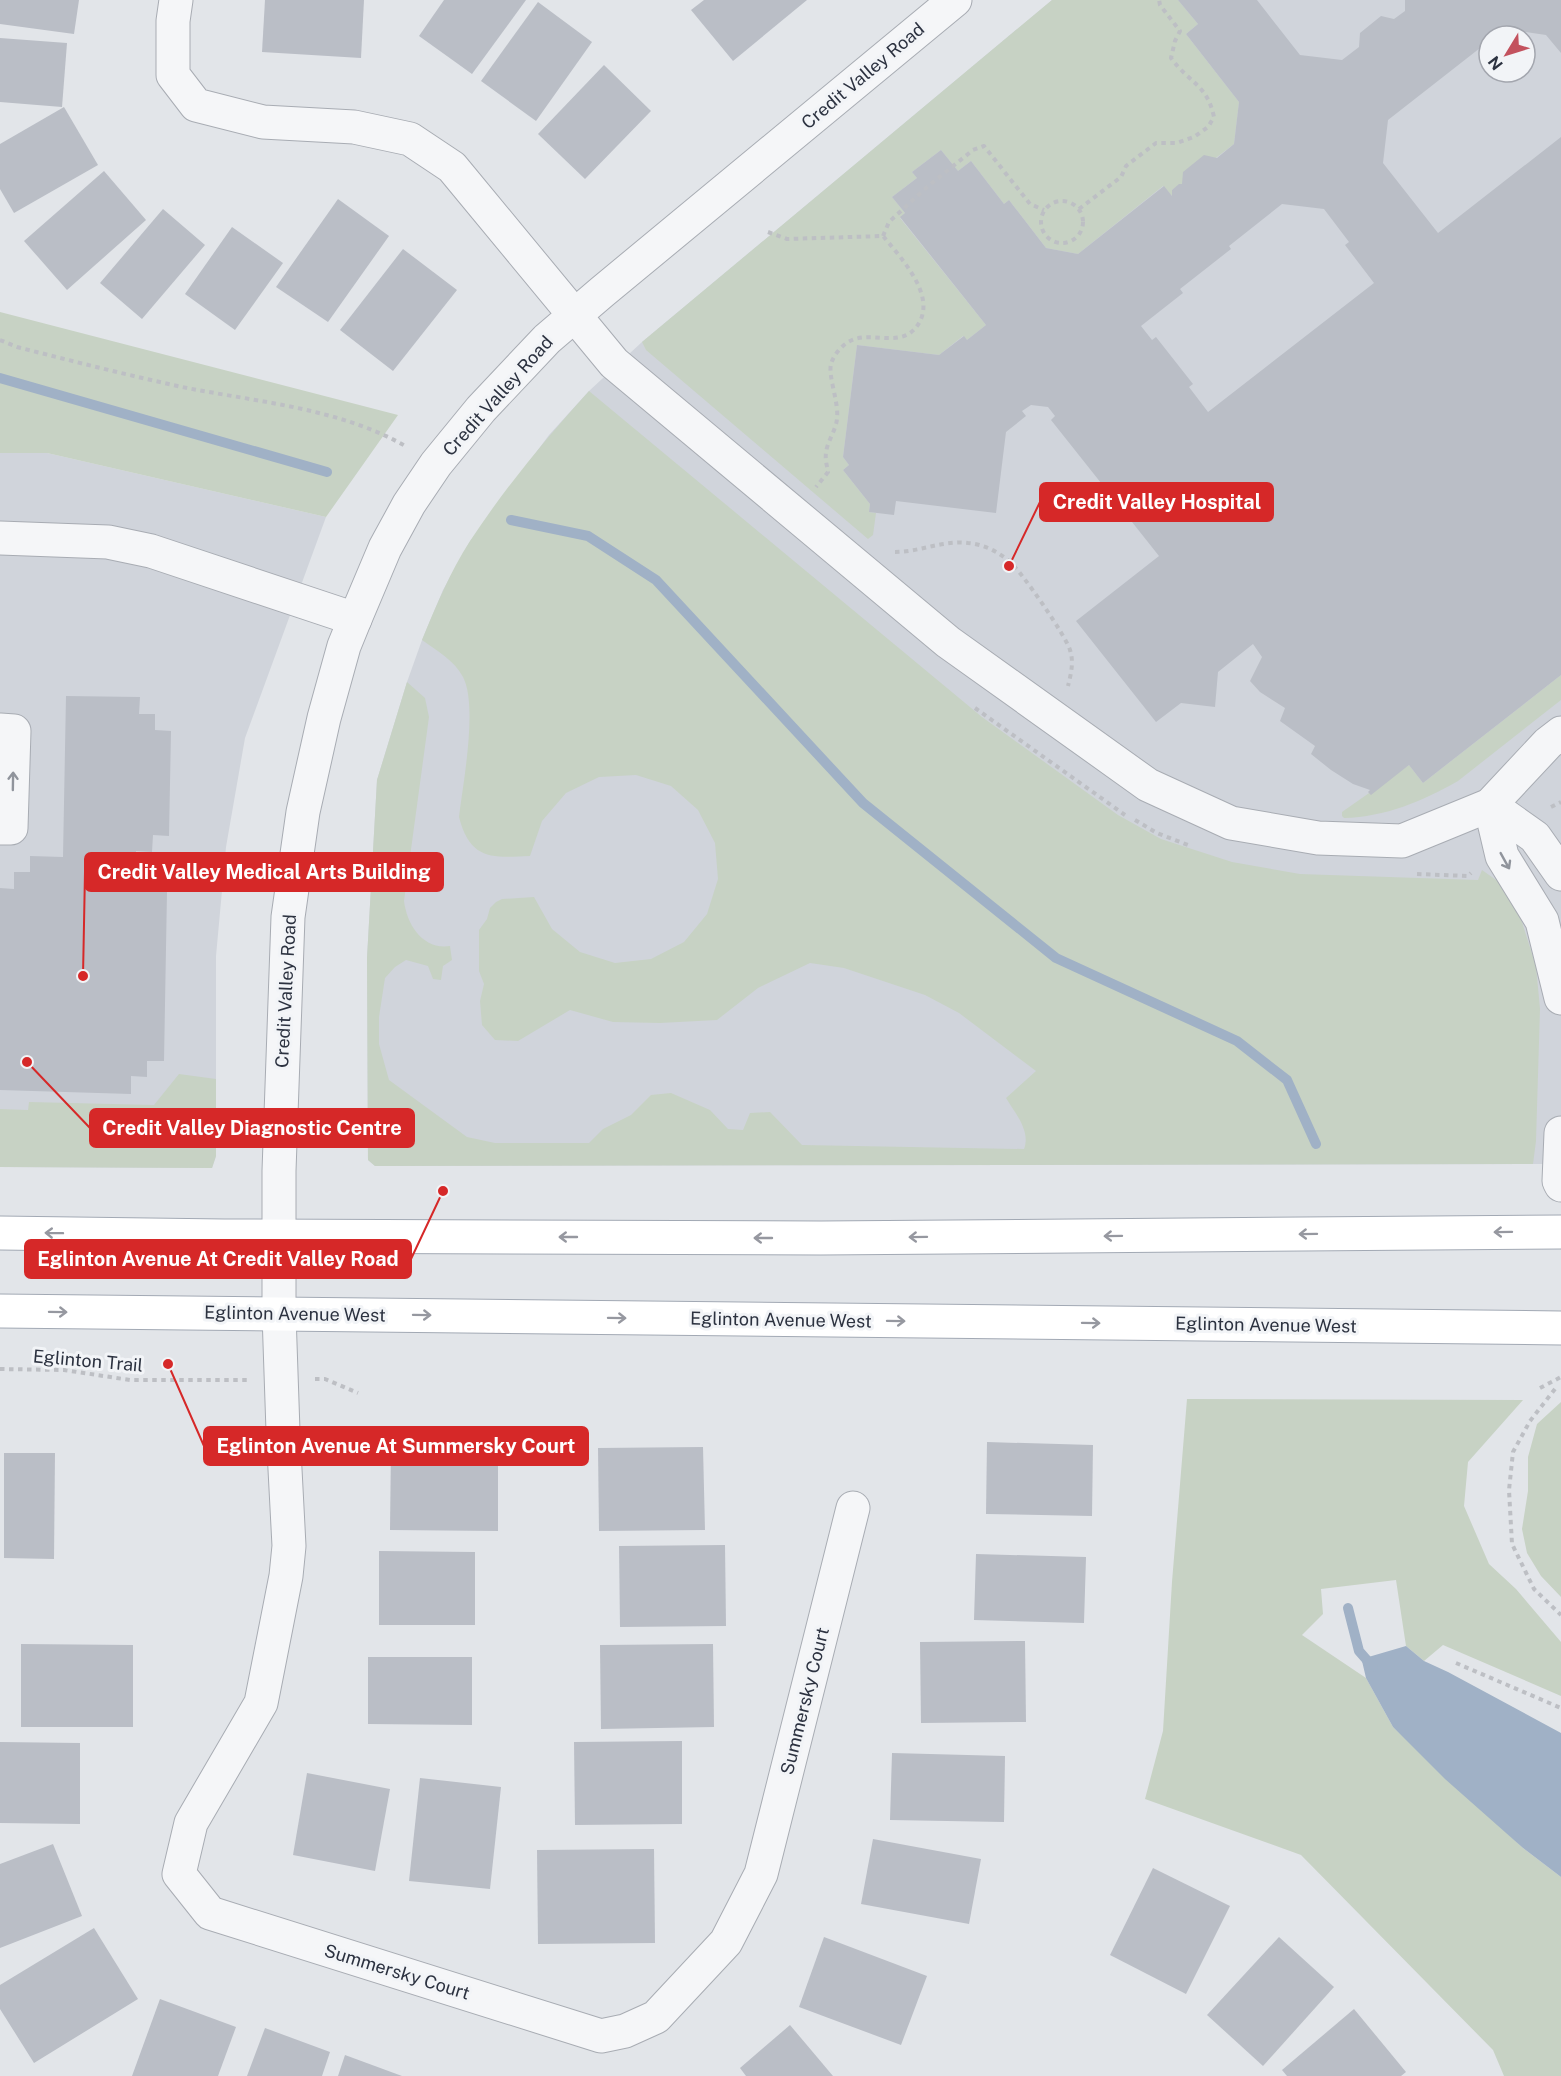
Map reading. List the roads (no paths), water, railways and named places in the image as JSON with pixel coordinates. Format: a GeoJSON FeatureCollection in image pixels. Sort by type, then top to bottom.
{"type":"FeatureCollection","features":[{"type":"Feature","properties":{"kind":"main road"},"geometry":{"type":"LineString","coordinates":[[0,1233],[822,1238],[1561,1232]]}},
{"type":"Feature","properties":{"kind":"main road","name":"Eglinton Avenue West"},"geometry":{"type":"LineString","coordinates":[[0,1311],[1561,1328]]}},
{"type":"Feature","properties":{"kind":"street"},"geometry":{"type":"LineString","coordinates":[[176,0],[173,21],[173,75],[196,105],[263,122],[354,127],[410,139],[452,167],[614,363],[948,642],[1148,785],[1231,823],[1318,838],[1402,841],[1490,805],[1548,743],[1561,733]]}},
{"type":"Feature","properties":{"kind":"street","name":"Credit Valley Road"},"geometry":{"type":"LineString","coordinates":[[279,1314],[279,1171],[288,917],[303,812],[322,728],[344,646],[385,548],[409,504],[436,464],[514,372],[575,316],[939,5]]}},
{"type":"Feature","properties":{"kind":"street"},"geometry":{"type":"LineString","coordinates":[[0,538],[108,542],[151,551],[355,619]]}},
{"type":"Feature","properties":{"kind":"street"},"geometry":{"type":"LineString","coordinates":[[0,730],[14,731],[11,828],[0,828]]}},
{"type":"Feature","properties":{"kind":"street"},"geometry":{"type":"LineString","coordinates":[[1490,805],[1536,837],[1561,874]]}},
{"type":"Feature","properties":{"kind":"street"},"geometry":{"type":"LineString","coordinates":[[1490,805],[1502,856],[1542,921],[1561,998]]}},
{"type":"Feature","properties":{"kind":"street"},"geometry":{"type":"LineString","coordinates":[[1561,1133],[1559,1181],[1561,1185]]}},
{"type":"Feature","properties":{"kind":"street","name":"Summersky Court"},"geometry":{"type":"LineString","coordinates":[[279,1314],[289,1546],[286,1576],[261,1703],[191,1823],[179,1874],[210,1913],[601,2036],[625,2031],[656,2017],[726,1942],[761,1874],[854,1508]]}},
{"type":"Feature","properties":{"kind":"water"},"geometry":{"type":"Polygon","coordinates":[[[1406,1646],[1424,1661],[1561,1733],[1561,1877],[1523,1848],[1445,1779],[1393,1727],[1366,1678],[1362,1661],[1365,1658],[1406,1646]]]}},
{"type":"Feature","properties":{"kind":"waterway"},"geometry":{"type":"LineString","coordinates":[[0,378],[327,472]]}},
{"type":"Feature","properties":{"kind":"waterway"},"geometry":{"type":"LineString","coordinates":[[511,520],[588,536],[656,580],[863,803],[1056,958],[1237,1041],[1287,1080],[1316,1144]]}},
{"type":"Feature","properties":{"kind":"waterway"},"geometry":{"type":"LineString","coordinates":[[1348,1608],[1359,1651],[1373,1667]]}},
{"type":"Feature","properties":{"kind":"place","name":"Credit Valley Hospital"},"geometry":{"type":"Point","coordinates":[1009,566]}},
{"type":"Feature","properties":{"kind":"place","name":"Credit Valley Medical Arts Building"},"geometry":{"type":"Point","coordinates":[83,976]}},
{"type":"Feature","properties":{"kind":"place","name":"Credit Valley Diagnostic Centre"},"geometry":{"type":"Point","coordinates":[27,1062]}},
{"type":"Feature","properties":{"kind":"place","name":"Eglinton Avenue At Credit Valley Road"},"geometry":{"type":"Point","coordinates":[443,1191]}},
{"type":"Feature","properties":{"kind":"place","name":"Eglinton Avenue At Summersky Court"},"geometry":{"type":"Point","coordinates":[168,1364]}}]}
